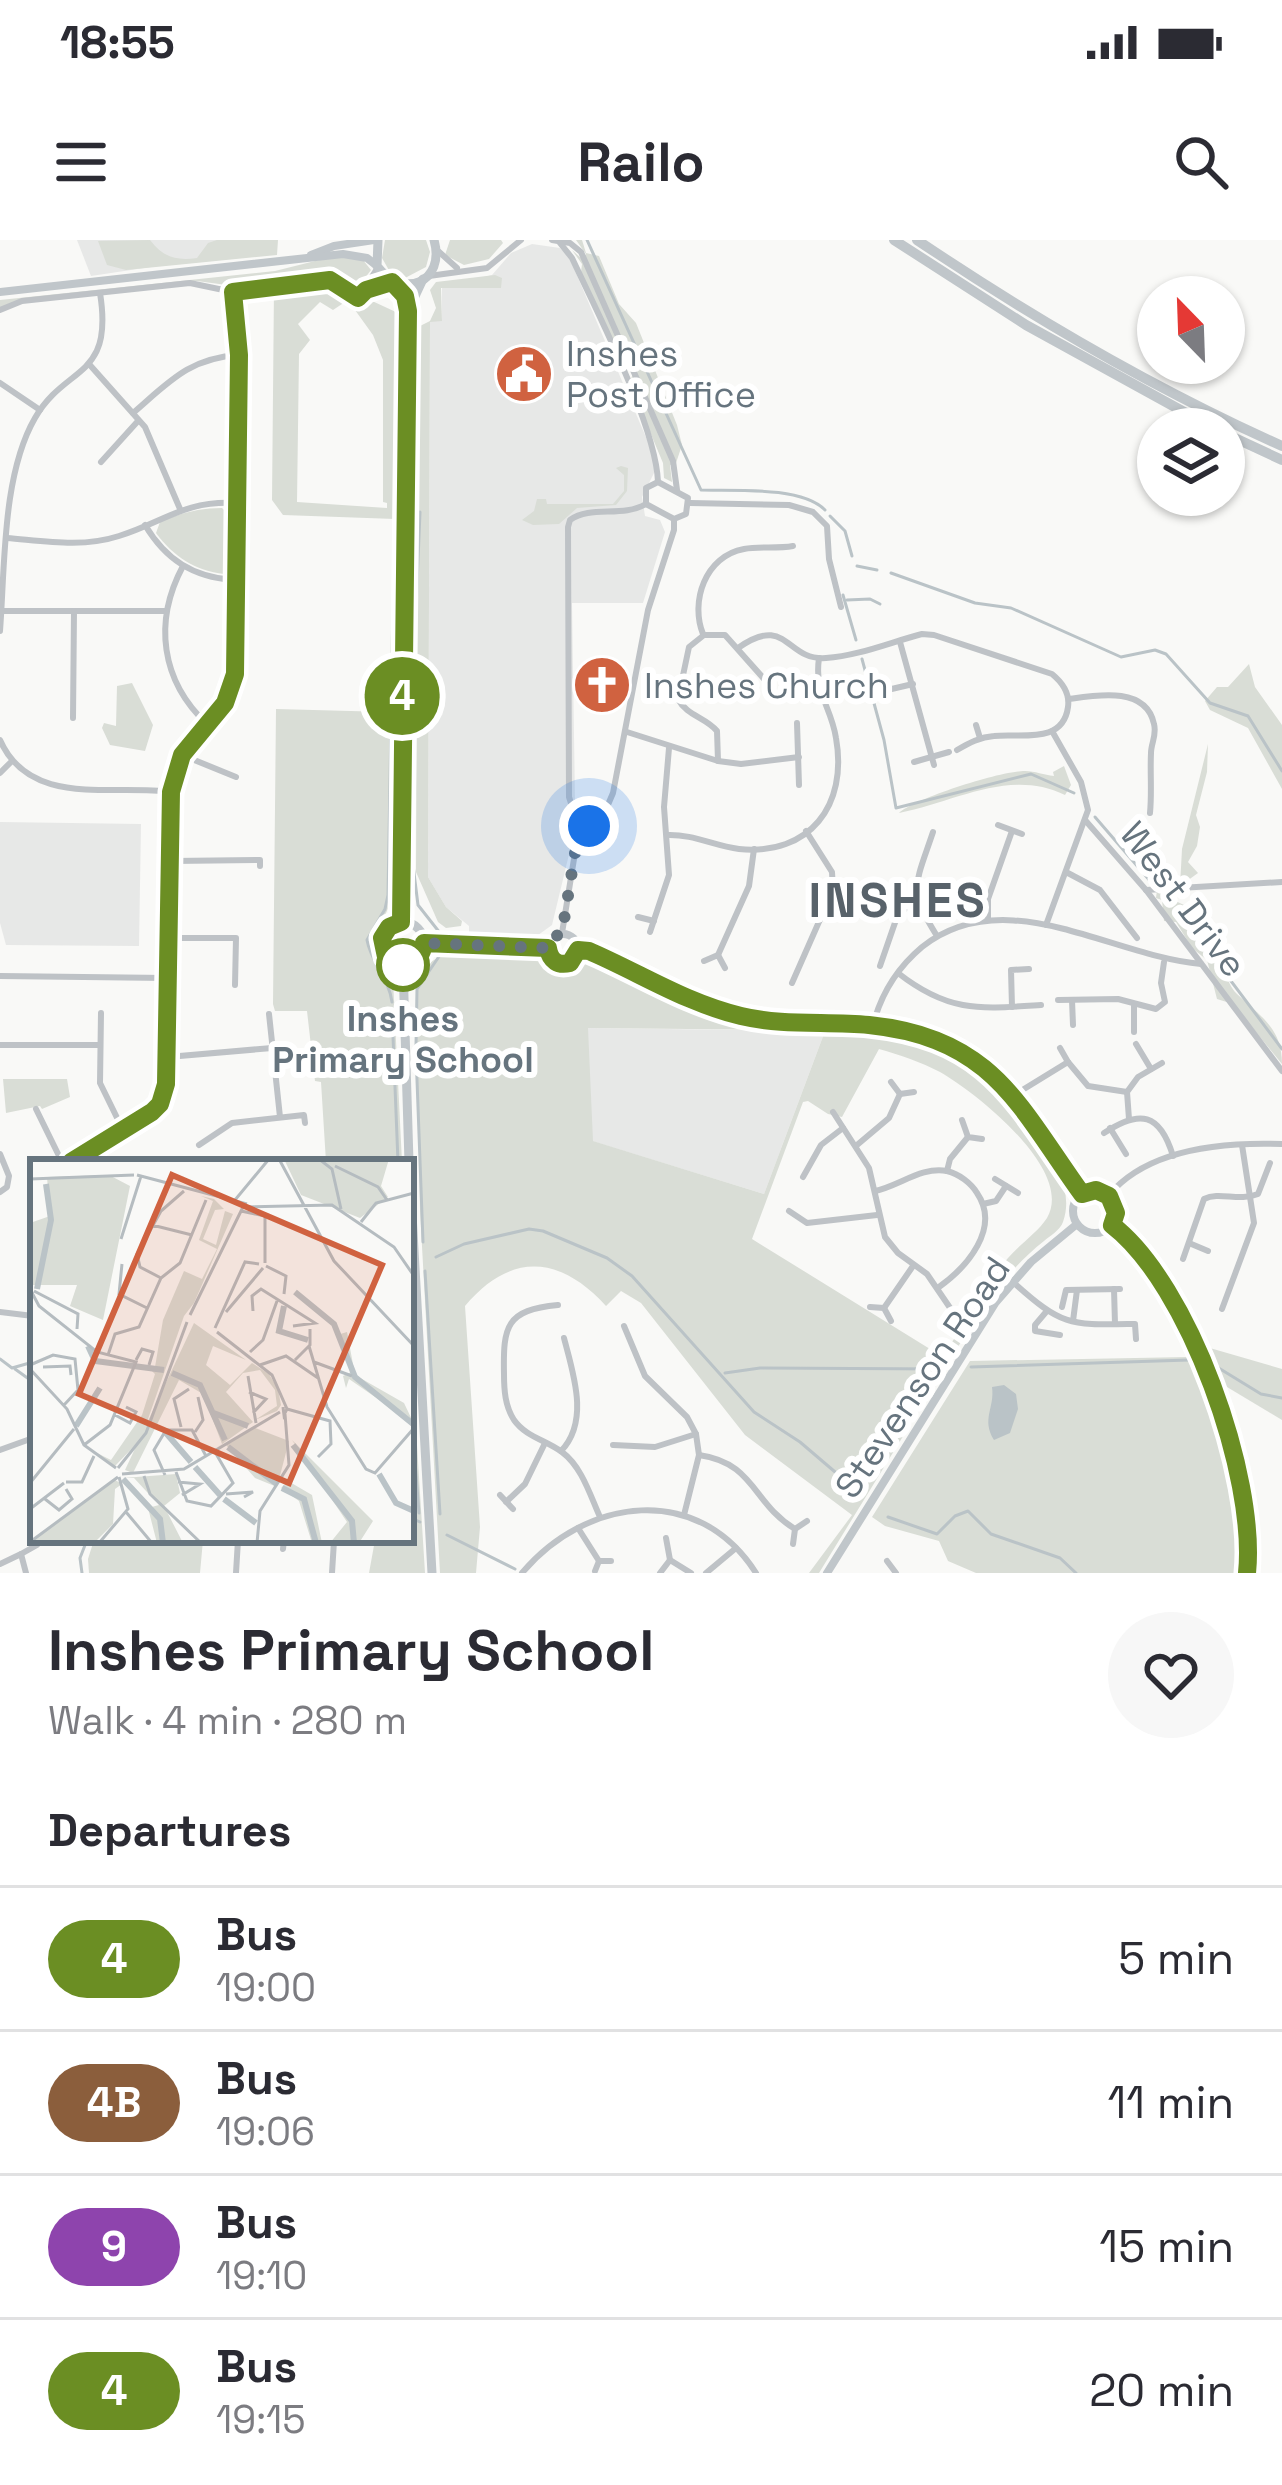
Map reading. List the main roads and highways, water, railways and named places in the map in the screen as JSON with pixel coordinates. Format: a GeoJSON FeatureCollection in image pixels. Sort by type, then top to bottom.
{"type":"FeatureCollection","features":[{"type":"Feature","properties":{"kind":"highway"},"geometry":{"type":"LineString","coordinates":[[895,240],[1043,335],[1177,408]]}},
{"type":"Feature","properties":{"kind":"highway"},"geometry":{"type":"LineString","coordinates":[[917,240],[1138,376],[1282,446]]}},
{"type":"Feature","properties":{"kind":"highway"},"geometry":{"type":"LineString","coordinates":[[1245,443],[1282,460]]}},
{"type":"Feature","properties":{"kind":"main road"},"geometry":{"type":"LineString","coordinates":[[376,240],[377,266],[405,296],[408,311],[401,922]]}},
{"type":"Feature","properties":{"kind":"main road"},"geometry":{"type":"LineString","coordinates":[[408,311],[435,263],[437,244]]}},
{"type":"Feature","properties":{"kind":"main road"},"geometry":{"type":"LineString","coordinates":[[394,282],[406,285],[425,278]]}},
{"type":"Feature","properties":{"kind":"main road"},"geometry":{"type":"LineString","coordinates":[[401,922],[419,930],[424,943],[416,960],[403,965],[386,957],[382,944],[389,927],[401,922]]}},
{"type":"Feature","properties":{"kind":"main road"},"geometry":{"type":"LineString","coordinates":[[403,965],[410,1159]]}},
{"type":"Feature","properties":{"kind":"main road"},"geometry":{"type":"LineString","coordinates":[[414,1250],[432,1573]]}},
{"type":"Feature","properties":{"kind":"waterway"},"geometry":{"type":"LineString","coordinates":[[587,240],[701,490],[784,493],[825,510]]}},
{"type":"Feature","properties":{"kind":"waterway"},"geometry":{"type":"LineString","coordinates":[[420,512],[412,857],[418,905],[440,933]]}},
{"type":"Feature","properties":{"kind":"waterway"},"geometry":{"type":"LineString","coordinates":[[830,516],[845,531],[852,556]]}},
{"type":"Feature","properties":{"kind":"waterway"},"geometry":{"type":"LineString","coordinates":[[857,566],[877,570]]}},
{"type":"Feature","properties":{"kind":"waterway"},"geometry":{"type":"LineString","coordinates":[[891,573],[975,603],[1011,608],[1121,657],[1155,650],[1166,654],[1210,703],[1248,716],[1282,771]]}},
{"type":"Feature","properties":{"kind":"waterway"},"geometry":{"type":"LineString","coordinates":[[843,595],[856,640]]}},
{"type":"Feature","properties":{"kind":"waterway"},"geometry":{"type":"LineString","coordinates":[[847,600],[870,599],[880,604]]}},
{"type":"Feature","properties":{"kind":"waterway"},"geometry":{"type":"LineString","coordinates":[[862,659],[896,808],[1031,774],[1074,793]]}},
{"type":"Feature","properties":{"kind":"waterway"},"geometry":{"type":"LineString","coordinates":[[392,665],[388,895],[367,940],[392,1002]]}},
{"type":"Feature","properties":{"kind":"waterway"},"geometry":{"type":"LineString","coordinates":[[1095,817],[1151,882]]}},
{"type":"Feature","properties":{"kind":"waterway"},"geometry":{"type":"LineString","coordinates":[[1195,933],[1282,1049]]}},
{"type":"Feature","properties":{"kind":"waterway"},"geometry":{"type":"LineString","coordinates":[[416,1046],[417,989],[440,955]]}},
{"type":"Feature","properties":{"kind":"waterway"},"geometry":{"type":"LineString","coordinates":[[392,1011],[398,1159]]}},
{"type":"Feature","properties":{"kind":"waterway"},"geometry":{"type":"LineString","coordinates":[[416,1053],[423,1242]]}},
{"type":"Feature","properties":{"kind":"waterway"},"geometry":{"type":"LineString","coordinates":[[436,1257],[464,1244],[529,1229],[607,1258],[632,1276],[754,1412],[800,1442],[855,1489]]}},
{"type":"Feature","properties":{"kind":"waterway"},"geometry":{"type":"LineString","coordinates":[[425,1271],[440,1514]]}},
{"type":"Feature","properties":{"kind":"waterway"},"geometry":{"type":"LineString","coordinates":[[0,1359],[12,1368],[30,1363]]}},
{"type":"Feature","properties":{"kind":"waterway"},"geometry":{"type":"LineString","coordinates":[[971,1367],[1189,1360]]}},
{"type":"Feature","properties":{"kind":"waterway"},"geometry":{"type":"LineString","coordinates":[[1217,1367],[1261,1394],[1282,1398]]}},
{"type":"Feature","properties":{"kind":"waterway"},"geometry":{"type":"LineString","coordinates":[[725,1373],[760,1368],[944,1369]]}},
{"type":"Feature","properties":{"kind":"waterway"},"geometry":{"type":"LineString","coordinates":[[15,1369],[30,1380]]}},
{"type":"Feature","properties":{"kind":"waterway"},"geometry":{"type":"LineString","coordinates":[[414,1448],[419,1513]]}},
{"type":"Feature","properties":{"kind":"waterway"},"geometry":{"type":"LineString","coordinates":[[888,1517],[937,1534],[955,1516],[968,1511],[991,1534],[1060,1558],[1076,1573]]}},
{"type":"Feature","properties":{"kind":"waterway"},"geometry":{"type":"LineString","coordinates":[[414,1519],[420,1522]]}},
{"type":"Feature","properties":{"kind":"waterway"},"geometry":{"type":"LineString","coordinates":[[447,1535],[515,1569]]}},
{"type":"Feature","properties":{"kind":"waterway"},"geometry":{"type":"LineString","coordinates":[[82,1573],[80,1558],[86,1543]]}},
{"type":"Feature","properties":{"kind":"place","name":"Inshes Post Office"},"geometry":{"type":"Point","coordinates":[524,374]}},
{"type":"Feature","properties":{"kind":"place","name":"Inshes Church"},"geometry":{"type":"Point","coordinates":[602,685]}},
{"type":"Feature","properties":{"kind":"place","name":"Inshes Primary School"},"geometry":{"type":"Point","coordinates":[403,965]}},
{"type":"Feature","properties":{"kind":"district","name":"INSHES"},"geometry":{"type":"Point","coordinates":[898,900]}}]}
